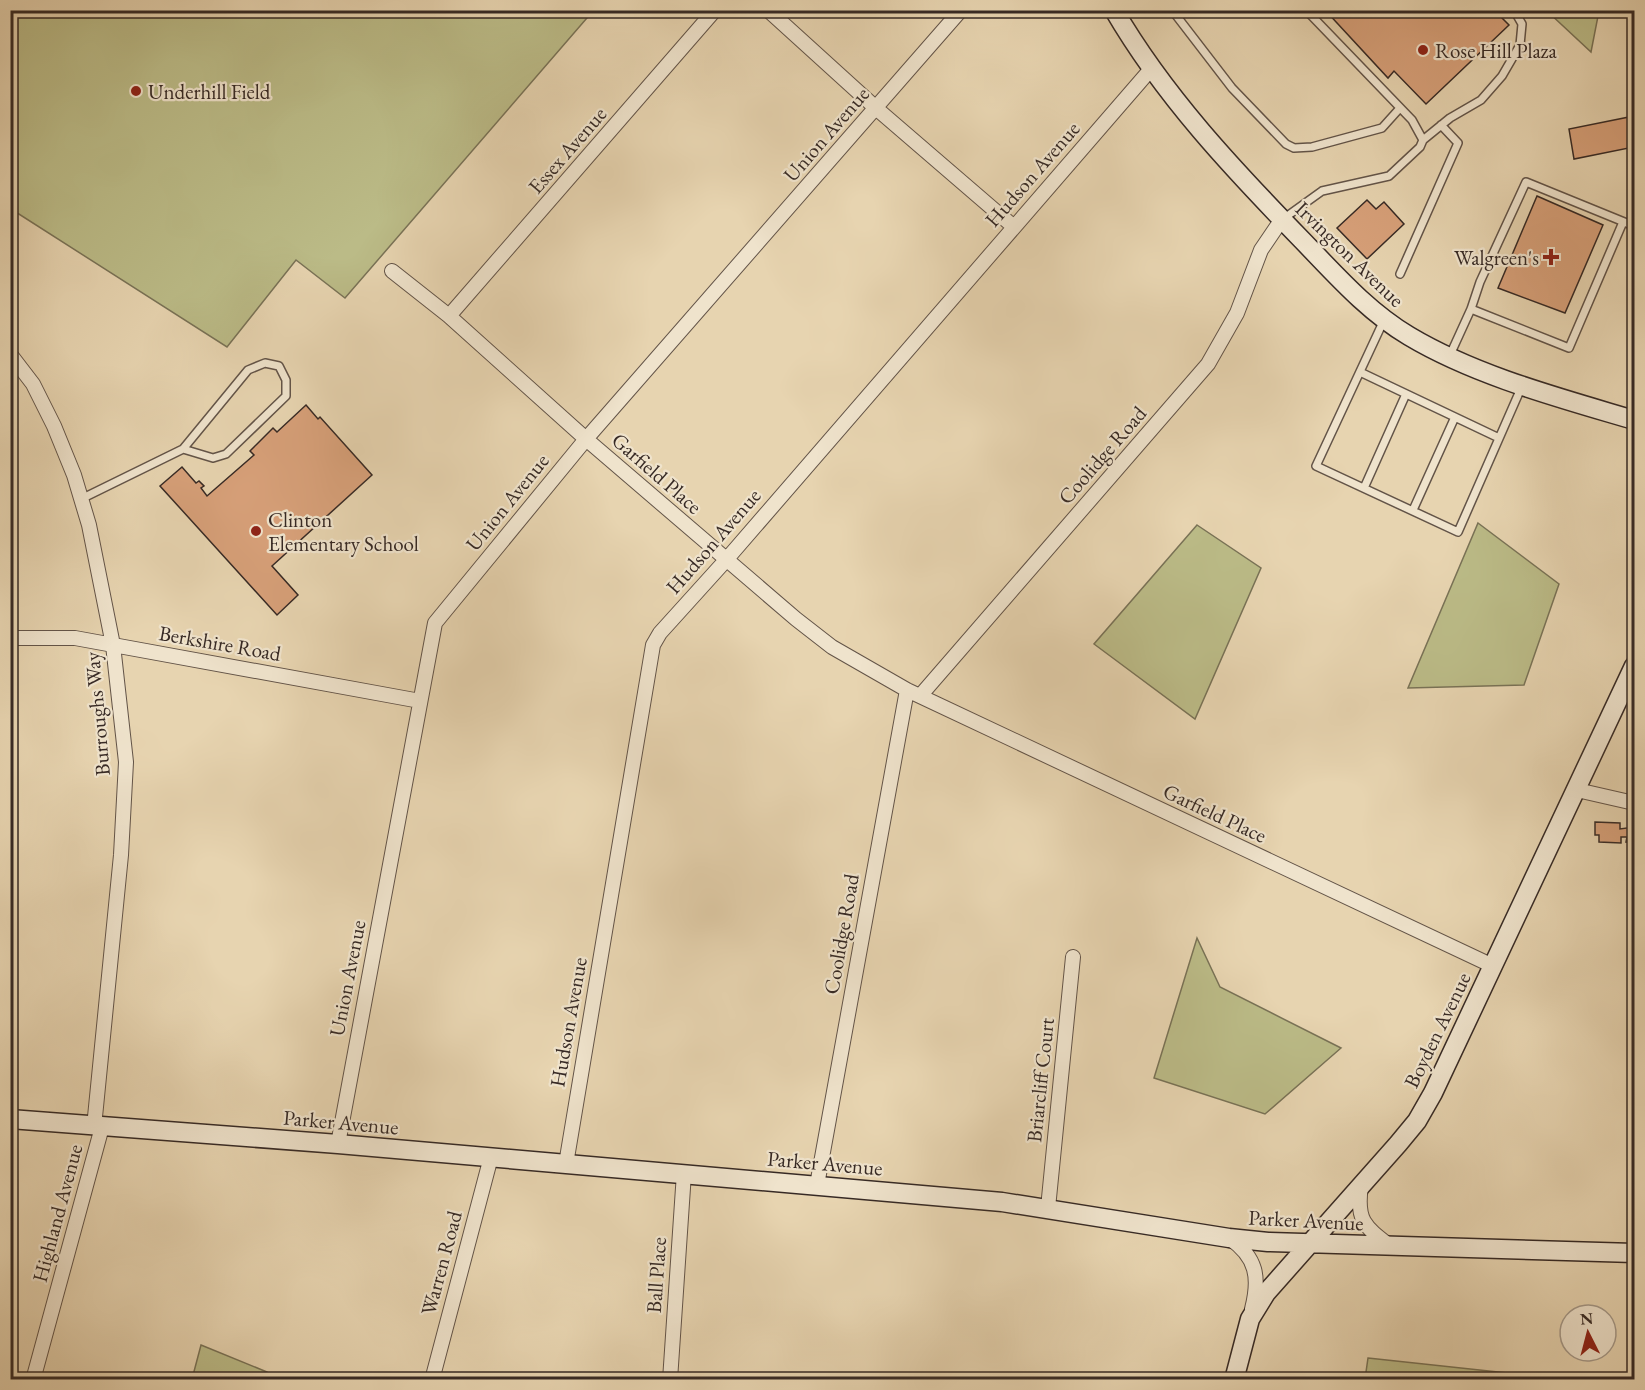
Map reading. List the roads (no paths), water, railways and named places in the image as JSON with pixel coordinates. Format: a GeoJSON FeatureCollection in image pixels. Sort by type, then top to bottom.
{"type":"FeatureCollection","features":[{"type":"Feature","properties":{"kind":"street","name":"Essex Avenue"},"geometry":{"type":"LineString","coordinates":[[449,316],[716,10]]}},
{"type":"Feature","properties":{"kind":"street"},"geometry":{"type":"LineString","coordinates":[[768,10],[1014,227]]}},
{"type":"Feature","properties":{"kind":"street","name":"Union Avenue"},"geometry":{"type":"LineString","coordinates":[[338,1144],[435,623],[586,439],[961,10]]}},
{"type":"Feature","properties":{"kind":"street","name":"Irvington Avenue"},"geometry":{"type":"LineString","coordinates":[[1114,10],[1152,69],[1206,137],[1351,292],[1384,320],[1410,337],[1449,356],[1522,386],[1635,420]]}},
{"type":"Feature","properties":{"kind":"street","name":"Hudson Avenue"},"geometry":{"type":"LineString","coordinates":[[566,1164],[652,645],[660,633],[1152,69]]}},
{"type":"Feature","properties":{"kind":"street","name":"Coolidge Road"},"geometry":{"type":"LineString","coordinates":[[920,696],[1208,364],[1237,313],[1261,250],[1282,219]]}},
{"type":"Feature","properties":{"kind":"street","name":"Garfield Place"},"geometry":{"type":"LineString","coordinates":[[392,271],[449,316],[726,560],[832,647],[906,690],[1493,966]]}},
{"type":"Feature","properties":{"kind":"street","name":"Burroughs Way"},"geometry":{"type":"LineString","coordinates":[[10,354],[33,384],[62,446],[81,499],[89,525],[113,645],[126,762],[121,855],[98,1127]]}},
{"type":"Feature","properties":{"kind":"street","name":"Berkshire Road"},"geometry":{"type":"LineString","coordinates":[[10,638],[75,638],[420,701]]}},
{"type":"Feature","properties":{"kind":"street","name":"Boyden Avenue"},"geometry":{"type":"LineString","coordinates":[[1234,1380],[1250,1319],[1280,1274],[1417,1121],[1434,1093],[1635,666]]}},
{"type":"Feature","properties":{"kind":"street","name":"Coolidge Road"},"geometry":{"type":"LineString","coordinates":[[817,1185],[906,690]]}},
{"type":"Feature","properties":{"kind":"street"},"geometry":{"type":"LineString","coordinates":[[1577,790],[1635,803]]}},
{"type":"Feature","properties":{"kind":"street","name":"Briarcliff Court"},"geometry":{"type":"LineString","coordinates":[[1048,1208],[1073,957]]}},
{"type":"Feature","properties":{"kind":"street","name":"Parker Avenue"},"geometry":{"type":"LineString","coordinates":[[10,1119],[338,1144],[1002,1202],[1229,1238],[1268,1242],[1635,1253]]}},
{"type":"Feature","properties":{"kind":"street","name":"Highland Avenue"},"geometry":{"type":"LineString","coordinates":[[33,1380],[98,1127]]}},
{"type":"Feature","properties":{"kind":"street","name":"Warren Road"},"geometry":{"type":"LineString","coordinates":[[432,1380],[491,1157]]}},
{"type":"Feature","properties":{"kind":"street","name":"Ball Place"},"geometry":{"type":"LineString","coordinates":[[670,1380],[684,1173]]}},
{"type":"Feature","properties":{"kind":"street"},"geometry":{"type":"LineString","coordinates":[[1361,1186],[1358,1205],[1361,1216],[1369,1229],[1390,1246]]}},
{"type":"Feature","properties":{"kind":"street"},"geometry":{"type":"LineString","coordinates":[[1229,1238],[1241,1246],[1254,1267],[1257,1289],[1250,1319]]}},
{"type":"Feature","properties":{"kind":"lane"},"geometry":{"type":"LineString","coordinates":[[1172,10],[1232,88],[1286,144],[1294,148],[1312,147],[1382,128],[1400,108]]}},
{"type":"Feature","properties":{"kind":"lane"},"geometry":{"type":"LineString","coordinates":[[1306,10],[1412,120],[1423,140]]}},
{"type":"Feature","properties":{"kind":"lane"},"geometry":{"type":"LineString","coordinates":[[1282,219],[1322,191],[1389,176],[1420,147],[1423,140],[1449,117],[1481,100],[1502,76],[1520,45],[1522,24],[1514,10]]}},
{"type":"Feature","properties":{"kind":"lane"},"geometry":{"type":"LineString","coordinates":[[1400,274],[1458,143],[1442,124]]}},
{"type":"Feature","properties":{"kind":"lane"},"geometry":{"type":"LineString","coordinates":[[1449,356],[1526,182],[1635,226]]}},
{"type":"Feature","properties":{"kind":"lane"},"geometry":{"type":"LineString","coordinates":[[1471,309],[1569,348],[1623,222]]}},
{"type":"Feature","properties":{"kind":"lane"},"geometry":{"type":"LineString","coordinates":[[1384,320],[1316,466],[1458,532],[1522,386]]}},
{"type":"Feature","properties":{"kind":"lane"},"geometry":{"type":"LineString","coordinates":[[81,499],[183,449],[248,370],[265,363],[279,366],[286,380],[286,396],[226,454],[213,458],[183,449]]}},
{"type":"Feature","properties":{"kind":"lane"},"geometry":{"type":"LineString","coordinates":[[1360,372],[1499,438]]}},
{"type":"Feature","properties":{"kind":"lane"},"geometry":{"type":"LineString","coordinates":[[1364,488],[1407,394]]}},
{"type":"Feature","properties":{"kind":"lane"},"geometry":{"type":"LineString","coordinates":[[1413,510],[1455,417]]}},
{"type":"Feature","properties":{"kind":"place","name":"Rose Hill Plaza"},"geometry":{"type":"Point","coordinates":[1423,50]}},
{"type":"Feature","properties":{"kind":"place","name":"Underhill Field"},"geometry":{"type":"Point","coordinates":[136,91]}},
{"type":"Feature","properties":{"kind":"place","name":"Walgreen's"},"geometry":{"type":"Point","coordinates":[1551,257]}},
{"type":"Feature","properties":{"kind":"place","name":"Clinton Elementary School"},"geometry":{"type":"Point","coordinates":[256,531]}}]}
